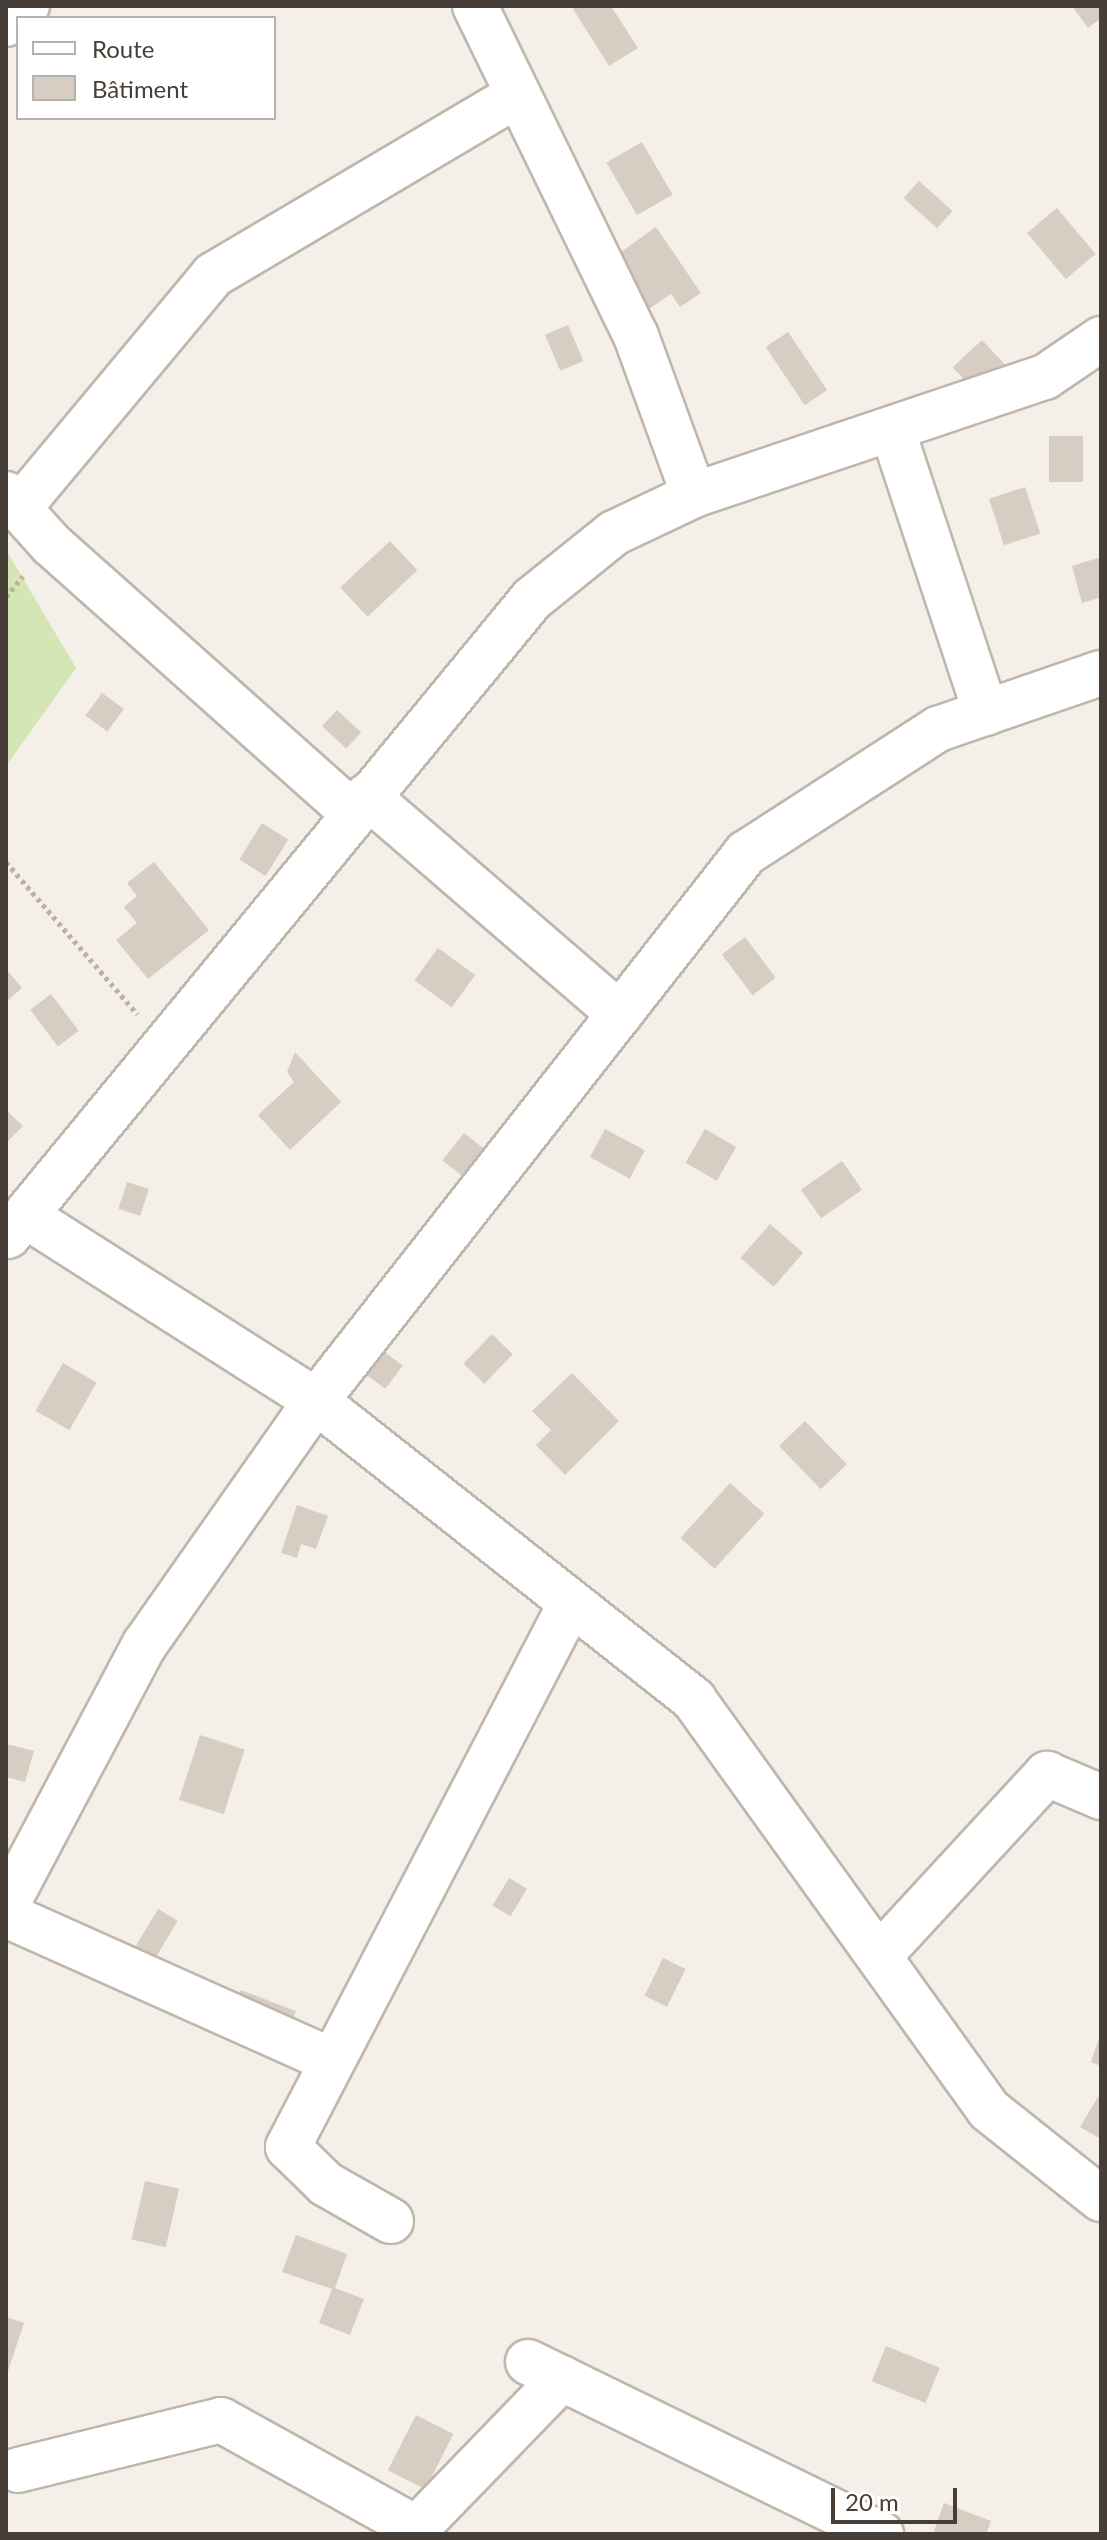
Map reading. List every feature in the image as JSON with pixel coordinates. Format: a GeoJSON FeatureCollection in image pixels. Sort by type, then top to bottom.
{"type":"FeatureCollection","features":[{"type":"Feature","properties":{"kind":"street"},"geometry":{"type":"LineString","coordinates":[[6,24],[27,6]]}},
{"type":"Feature","properties":{"kind":"street"},"geometry":{"type":"LineString","coordinates":[[475,6],[636,336],[694,495]]}},
{"type":"Feature","properties":{"kind":"street"},"geometry":{"type":"LineString","coordinates":[[517,95],[213,275],[12,501],[51,544],[360,805],[620,1014]]}},
{"type":"Feature","properties":{"kind":"street"},"geometry":{"type":"LineString","coordinates":[[1101,339],[1045,377],[893,432],[694,495],[614,533],[532,599],[16,1227],[316,1401],[694,1700],[989,2110],[1101,2199]]}},
{"type":"Feature","properties":{"kind":"street"},"geometry":{"type":"LineString","coordinates":[[893,432],[986,713]]}},
{"type":"Feature","properties":{"kind":"street"},"geometry":{"type":"LineString","coordinates":[[6,1906],[145,1644],[316,1401],[746,853],[938,729],[1101,673]]}},
{"type":"Feature","properties":{"kind":"street"},"geometry":{"type":"LineString","coordinates":[[391,2221],[326,2184],[288,2147],[330,2060],[571,1603]]}},
{"type":"Feature","properties":{"kind":"street"},"geometry":{"type":"LineString","coordinates":[[879,1956],[1047,1774],[1101,1797]]}},
{"type":"Feature","properties":{"kind":"street"},"geometry":{"type":"LineString","coordinates":[[6,1915],[330,2060]]}},
{"type":"Feature","properties":{"kind":"street"},"geometry":{"type":"LineString","coordinates":[[18,2470],[221,2420],[412,2531],[545,2370],[881,2534]]}},
{"type":"Feature","properties":{"kind":"path"},"geometry":{"type":"LineString","coordinates":[[6,862],[164,1045]]}},
{"type":"Feature","properties":{"kind":"green space"},"geometry":{"type":"Polygon","coordinates":[[[6,550],[76,668],[6,766],[6,550]]]}},
{"type":"Feature","properties":{"kind":"building"},"geometry":{"type":"Polygon","coordinates":[[[577,6],[611,6],[638,48],[609,66],[573,9],[577,6]]]}},
{"type":"Feature","properties":{"kind":"building"},"geometry":{"type":"Polygon","coordinates":[[[1072,6],[1101,6],[1101,18],[1088,28],[1072,6]]]}},
{"type":"Feature","properties":{"kind":"building"},"geometry":{"type":"Polygon","coordinates":[[[642,142],[672,195],[637,215],[606,162],[642,142]]]}},
{"type":"Feature","properties":{"kind":"building"},"geometry":{"type":"Polygon","coordinates":[[[919,181],[952,211],[937,228],[904,198],[919,181]]]}},
{"type":"Feature","properties":{"kind":"building"},"geometry":{"type":"Polygon","coordinates":[[[1057,208],[1096,254],[1066,279],[1027,233],[1057,208]]]}},
{"type":"Feature","properties":{"kind":"building"},"geometry":{"type":"Polygon","coordinates":[[[656,227],[701,293],[680,307],[671,294],[640,315],[604,264],[656,227]]]}},
{"type":"Feature","properties":{"kind":"building"},"geometry":{"type":"Polygon","coordinates":[[[568,325],[583,361],[560,371],[545,335],[568,325]]]}},
{"type":"Feature","properties":{"kind":"building"},"geometry":{"type":"Polygon","coordinates":[[[788,332],[827,390],[805,405],[766,347],[788,332]]]}},
{"type":"Feature","properties":{"kind":"building"},"geometry":{"type":"Polygon","coordinates":[[[982,340],[1011,371],[981,398],[953,367],[982,340]]]}},
{"type":"Feature","properties":{"kind":"building"},"geometry":{"type":"Polygon","coordinates":[[[1049,436],[1083,436],[1083,482],[1049,482],[1049,436]]]}},
{"type":"Feature","properties":{"kind":"building"},"geometry":{"type":"Polygon","coordinates":[[[1025,487],[1040,534],[1004,545],[989,499],[1025,487]]]}},
{"type":"Feature","properties":{"kind":"building"},"geometry":{"type":"Polygon","coordinates":[[[390,541],[417,570],[368,617],[340,587],[390,541]]]}},
{"type":"Feature","properties":{"kind":"building"},"geometry":{"type":"Polygon","coordinates":[[[1101,557],[1101,597],[1082,603],[1072,566],[1101,557]]]}},
{"type":"Feature","properties":{"kind":"building"},"geometry":{"type":"Polygon","coordinates":[[[102,693],[124,709],[107,732],[86,716],[102,693]]]}},
{"type":"Feature","properties":{"kind":"building"},"geometry":{"type":"Polygon","coordinates":[[[337,710],[361,733],[346,749],[322,726],[337,710]]]}},
{"type":"Feature","properties":{"kind":"building"},"geometry":{"type":"Polygon","coordinates":[[[262,823],[288,839],[266,876],[239,859],[262,823]]]}},
{"type":"Feature","properties":{"kind":"building"},"geometry":{"type":"Polygon","coordinates":[[[154,862],[209,930],[148,979],[116,940],[137,923],[124,907],[137,896],[127,883],[154,862]]]}},
{"type":"Feature","properties":{"kind":"building"},"geometry":{"type":"Polygon","coordinates":[[[745,937],[776,978],[753,995],[722,954],[745,937]]]}},
{"type":"Feature","properties":{"kind":"building"},"geometry":{"type":"Polygon","coordinates":[[[438,948],[475,975],[452,1007],[414,980],[438,948]]]}},
{"type":"Feature","properties":{"kind":"building"},"geometry":{"type":"Polygon","coordinates":[[[6,969],[22,988],[6,1002],[6,969]]]}},
{"type":"Feature","properties":{"kind":"building"},"geometry":{"type":"Polygon","coordinates":[[[51,994],[79,1031],[58,1046],[30,1010],[51,994]]]}},
{"type":"Feature","properties":{"kind":"building"},"geometry":{"type":"Polygon","coordinates":[[[295,1052],[341,1102],[290,1150],[258,1115],[294,1082],[287,1072],[295,1052]]]}},
{"type":"Feature","properties":{"kind":"building"},"geometry":{"type":"Polygon","coordinates":[[[6,1110],[23,1126],[6,1143],[6,1110]]]}},
{"type":"Feature","properties":{"kind":"building"},"geometry":{"type":"Polygon","coordinates":[[[605,1129],[645,1150],[630,1178],[590,1157],[605,1129]]]}},
{"type":"Feature","properties":{"kind":"building"},"geometry":{"type":"Polygon","coordinates":[[[705,1129],[736,1147],[717,1181],[686,1163],[705,1129]]]}},
{"type":"Feature","properties":{"kind":"building"},"geometry":{"type":"Polygon","coordinates":[[[464,1133],[492,1155],[471,1183],[442,1161],[464,1133]]]}},
{"type":"Feature","properties":{"kind":"building"},"geometry":{"type":"Polygon","coordinates":[[[842,1161],[862,1190],[821,1218],[801,1190],[842,1161]]]}},
{"type":"Feature","properties":{"kind":"building"},"geometry":{"type":"Polygon","coordinates":[[[127,1182],[149,1189],[140,1216],[118,1209],[127,1182]]]}},
{"type":"Feature","properties":{"kind":"building"},"geometry":{"type":"Polygon","coordinates":[[[770,1224],[803,1253],[774,1287],[740,1258],[770,1224]]]}},
{"type":"Feature","properties":{"kind":"building"},"geometry":{"type":"Polygon","coordinates":[[[492,1334],[513,1354],[484,1384],[464,1363],[492,1334]]]}},
{"type":"Feature","properties":{"kind":"building"},"geometry":{"type":"Polygon","coordinates":[[[378,1347],[403,1366],[385,1389],[361,1370],[378,1347]]]}},
{"type":"Feature","properties":{"kind":"building"},"geometry":{"type":"Polygon","coordinates":[[[63,1363],[97,1382],[69,1430],[36,1411],[63,1363]]]}},
{"type":"Feature","properties":{"kind":"building"},"geometry":{"type":"Polygon","coordinates":[[[572,1373],[619,1421],[565,1475],[536,1445],[551,1430],[532,1411],[572,1373]]]}},
{"type":"Feature","properties":{"kind":"building"},"geometry":{"type":"Polygon","coordinates":[[[805,1421],[847,1464],[821,1489],[779,1446],[805,1421]]]}},
{"type":"Feature","properties":{"kind":"building"},"geometry":{"type":"Polygon","coordinates":[[[730,1483],[764,1514],[715,1569],[680,1538],[730,1483]]]}},
{"type":"Feature","properties":{"kind":"building"},"geometry":{"type":"Polygon","coordinates":[[[297,1505],[328,1516],[316,1549],[301,1544],[297,1558],[281,1553],[297,1505]]]}},
{"type":"Feature","properties":{"kind":"building"},"geometry":{"type":"Polygon","coordinates":[[[200,1735],[245,1750],[224,1814],[179,1800],[200,1735]]]}},
{"type":"Feature","properties":{"kind":"building"},"geometry":{"type":"Polygon","coordinates":[[[6,1744],[34,1751],[25,1782],[6,1777],[6,1744]]]}},
{"type":"Feature","properties":{"kind":"building"},"geometry":{"type":"Polygon","coordinates":[[[509,1878],[527,1889],[511,1916],[493,1905],[509,1878]]]}},
{"type":"Feature","properties":{"kind":"building"},"geometry":{"type":"Polygon","coordinates":[[[158,1909],[178,1921],[155,1959],[135,1948],[158,1909]]]}},
{"type":"Feature","properties":{"kind":"building"},"geometry":{"type":"Polygon","coordinates":[[[663,1958],[685,1969],[667,2007],[645,1996],[663,1958]]]}},
{"type":"Feature","properties":{"kind":"building"},"geometry":{"type":"Polygon","coordinates":[[[241,1990],[296,2011],[285,2039],[230,2018],[241,1990]]]}},
{"type":"Feature","properties":{"kind":"building"},"geometry":{"type":"Polygon","coordinates":[[[1101,2039],[1101,2066],[1091,2062],[1101,2039]]]}},
{"type":"Feature","properties":{"kind":"building"},"geometry":{"type":"Polygon","coordinates":[[[1101,2092],[1101,2139],[1080,2127],[1101,2092]]]}},
{"type":"Feature","properties":{"kind":"building"},"geometry":{"type":"Polygon","coordinates":[[[145,2181],[179,2189],[166,2247],[132,2239],[145,2181]]]}},
{"type":"Feature","properties":{"kind":"building"},"geometry":{"type":"Polygon","coordinates":[[[296,2235],[347,2254],[335,2288],[364,2299],[350,2335],[319,2323],[332,2289],[282,2272],[296,2235]]]}},
{"type":"Feature","properties":{"kind":"building"},"geometry":{"type":"Polygon","coordinates":[[[6,2317],[24,2323],[8,2371],[6,2370],[6,2317]]]}},
{"type":"Feature","properties":{"kind":"building"},"geometry":{"type":"Polygon","coordinates":[[[886,2346],[940,2368],[926,2403],[872,2381],[886,2346]]]}},
{"type":"Feature","properties":{"kind":"building"},"geometry":{"type":"Polygon","coordinates":[[[416,2415],[453,2434],[425,2489],[388,2470],[416,2415]]]}},
{"type":"Feature","properties":{"kind":"building"},"geometry":{"type":"Polygon","coordinates":[[[944,2503],[991,2521],[986,2534],[933,2534],[944,2503]]]}}]}
